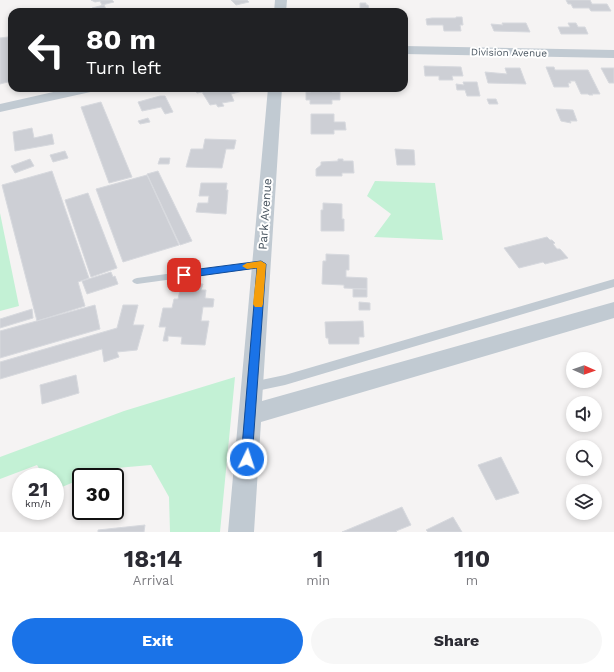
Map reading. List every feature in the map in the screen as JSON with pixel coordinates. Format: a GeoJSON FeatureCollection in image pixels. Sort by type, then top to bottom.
{"type":"FeatureCollection","features":[{"type":"Feature","properties":{"kind":"street","name":"Division Avenue"},"geometry":{"type":"LineString","coordinates":[[408,50],[614,54]]}},
{"type":"Feature","properties":{"kind":"street"},"geometry":{"type":"LineString","coordinates":[[0,108],[72,92]]}},
{"type":"Feature","properties":{"kind":"street","name":"Park Avenue"},"geometry":{"type":"LineString","coordinates":[[241,532],[275,92]]}},
{"type":"Feature","properties":{"kind":"street"},"geometry":{"type":"LineString","coordinates":[[250,415],[614,310]]}},
{"type":"Feature","properties":{"kind":"lane"},"geometry":{"type":"LineString","coordinates":[[137,281],[261,264]]}},
{"type":"Feature","properties":{"kind":"lane"},"geometry":{"type":"LineString","coordinates":[[252,387],[293,378],[614,283]]}},
{"type":"Feature","properties":{"kind":"green space"},"geometry":{"type":"Polygon","coordinates":[[[375,181],[435,183],[443,240],[374,237],[391,214],[367,196],[375,181]]]}},
{"type":"Feature","properties":{"kind":"green space"},"geometry":{"type":"Polygon","coordinates":[[[0,213],[19,306],[0,311],[0,213]]]}},
{"type":"Feature","properties":{"kind":"green space"},"geometry":{"type":"Polygon","coordinates":[[[235,377],[220,532],[170,532],[169,497],[151,465],[116,468],[72,468],[72,483],[64,486],[64,468],[39,468],[37,465],[29,468],[12,468],[12,474],[0,479],[0,457],[124,411],[235,377]]]}},
{"type":"Feature","properties":{"kind":"building"},"geometry":{"type":"Polygon","coordinates":[[[91,0],[112,0],[114,2],[102,5],[100,1],[95,2],[91,0]]]}},
{"type":"Feature","properties":{"kind":"building"},"geometry":{"type":"Polygon","coordinates":[[[231,0],[247,0],[249,2],[236,5],[231,0]]]}},
{"type":"Feature","properties":{"kind":"building"},"geometry":{"type":"Polygon","coordinates":[[[566,0],[590,0],[592,4],[607,4],[611,11],[591,11],[589,8],[573,8],[566,0]]]}},
{"type":"Feature","properties":{"kind":"building"},"geometry":{"type":"Polygon","coordinates":[[[360,3],[366,3],[369,8],[360,8],[360,3]]]}},
{"type":"Feature","properties":{"kind":"building"},"geometry":{"type":"Polygon","coordinates":[[[104,5],[106,8],[92,8],[104,5]]]}},
{"type":"Feature","properties":{"kind":"building"},"geometry":{"type":"Polygon","coordinates":[[[462,17],[463,25],[460,25],[461,31],[444,31],[443,25],[427,25],[426,19],[462,17]]]}},
{"type":"Feature","properties":{"kind":"building"},"geometry":{"type":"Polygon","coordinates":[[[502,23],[526,23],[530,32],[494,31],[491,24],[503,25],[502,23]]]}},
{"type":"Feature","properties":{"kind":"building"},"geometry":{"type":"Polygon","coordinates":[[[568,23],[576,23],[578,27],[585,27],[588,34],[561,34],[558,27],[570,27],[568,23]]]}},
{"type":"Feature","properties":{"kind":"building"},"geometry":{"type":"Polygon","coordinates":[[[8,37],[8,82],[0,84],[0,38],[8,37]]]}},
{"type":"Feature","properties":{"kind":"building"},"geometry":{"type":"Polygon","coordinates":[[[424,66],[461,67],[463,76],[452,76],[453,80],[439,80],[439,76],[425,76],[424,66]]]}},
{"type":"Feature","properties":{"kind":"building"},"geometry":{"type":"Polygon","coordinates":[[[546,67],[554,67],[555,70],[588,70],[600,94],[581,94],[575,81],[570,81],[571,83],[568,83],[569,87],[554,87],[546,67]]]}},
{"type":"Feature","properties":{"kind":"building"},"geometry":{"type":"Polygon","coordinates":[[[505,68],[520,68],[526,84],[488,83],[485,72],[507,74],[505,68]]]}},
{"type":"Feature","properties":{"kind":"building"},"geometry":{"type":"Polygon","coordinates":[[[601,68],[614,68],[614,83],[609,83],[601,68]]]}},
{"type":"Feature","properties":{"kind":"building"},"geometry":{"type":"Polygon","coordinates":[[[463,82],[477,82],[480,96],[467,96],[465,90],[457,90],[456,84],[464,85],[463,82]]]}},
{"type":"Feature","properties":{"kind":"building"},"geometry":{"type":"Polygon","coordinates":[[[202,92],[239,92],[231,94],[234,101],[222,103],[224,106],[218,107],[216,104],[210,105],[202,92]]]}},
{"type":"Feature","properties":{"kind":"building"},"geometry":{"type":"Polygon","coordinates":[[[306,92],[340,92],[340,100],[332,100],[332,104],[310,104],[310,100],[306,100],[306,92]]]}},
{"type":"Feature","properties":{"kind":"building"},"geometry":{"type":"Polygon","coordinates":[[[165,96],[173,112],[165,114],[161,107],[142,111],[138,102],[165,96]]]}},
{"type":"Feature","properties":{"kind":"building"},"geometry":{"type":"Polygon","coordinates":[[[487,99],[496,99],[498,104],[489,104],[487,99]]]}},
{"type":"Feature","properties":{"kind":"building"},"geometry":{"type":"Polygon","coordinates":[[[101,102],[132,177],[109,183],[81,107],[101,102]]]}},
{"type":"Feature","properties":{"kind":"building"},"geometry":{"type":"Polygon","coordinates":[[[556,109],[573,110],[577,121],[570,121],[571,123],[561,121],[556,109]]]}},
{"type":"Feature","properties":{"kind":"building"},"geometry":{"type":"Polygon","coordinates":[[[311,114],[334,114],[334,122],[345,122],[346,130],[334,130],[334,134],[311,134],[311,114]]]}},
{"type":"Feature","properties":{"kind":"building"},"geometry":{"type":"Polygon","coordinates":[[[148,118],[150,122],[140,124],[138,121],[148,118]]]}},
{"type":"Feature","properties":{"kind":"building"},"geometry":{"type":"Polygon","coordinates":[[[32,128],[34,138],[52,134],[54,144],[15,151],[13,132],[32,128]]]}},
{"type":"Feature","properties":{"kind":"building"},"geometry":{"type":"Polygon","coordinates":[[[205,139],[236,140],[234,149],[226,149],[222,168],[186,167],[191,149],[203,149],[205,139]]]}},
{"type":"Feature","properties":{"kind":"building"},"geometry":{"type":"Polygon","coordinates":[[[395,149],[414,150],[415,165],[397,165],[395,149]]]}},
{"type":"Feature","properties":{"kind":"building"},"geometry":{"type":"Polygon","coordinates":[[[65,151],[68,158],[53,162],[50,155],[65,151]]]}},
{"type":"Feature","properties":{"kind":"building"},"geometry":{"type":"Polygon","coordinates":[[[160,158],[170,158],[169,164],[158,164],[160,158]]]}},
{"type":"Feature","properties":{"kind":"building"},"geometry":{"type":"Polygon","coordinates":[[[30,159],[34,166],[15,173],[11,166],[30,159]]]}},
{"type":"Feature","properties":{"kind":"building"},"geometry":{"type":"Polygon","coordinates":[[[338,159],[343,159],[343,161],[353,161],[354,173],[342,173],[342,176],[316,176],[316,169],[321,165],[321,162],[338,161],[338,159]]]}},
{"type":"Feature","properties":{"kind":"building"},"geometry":{"type":"Polygon","coordinates":[[[52,171],[89,278],[78,282],[85,306],[37,321],[2,185],[52,171]]]}},
{"type":"Feature","properties":{"kind":"building"},"geometry":{"type":"Polygon","coordinates":[[[158,171],[192,241],[180,245],[147,174],[158,171]]]}},
{"type":"Feature","properties":{"kind":"building"},"geometry":{"type":"Polygon","coordinates":[[[147,175],[179,245],[123,262],[96,189],[147,175]]]}},
{"type":"Feature","properties":{"kind":"building"},"geometry":{"type":"Polygon","coordinates":[[[201,183],[227,183],[226,190],[228,190],[226,214],[196,212],[198,203],[208,203],[209,196],[199,196],[201,183]]]}},
{"type":"Feature","properties":{"kind":"building"},"geometry":{"type":"Polygon","coordinates":[[[88,193],[117,268],[91,277],[65,200],[88,193]]]}},
{"type":"Feature","properties":{"kind":"building"},"geometry":{"type":"Polygon","coordinates":[[[323,203],[342,204],[344,231],[321,231],[321,210],[323,210],[323,203]]]}},
{"type":"Feature","properties":{"kind":"building"},"geometry":{"type":"Polygon","coordinates":[[[547,237],[555,243],[553,244],[557,249],[560,249],[568,258],[545,264],[543,262],[519,268],[504,248],[547,237]]]}},
{"type":"Feature","properties":{"kind":"building"},"geometry":{"type":"Polygon","coordinates":[[[326,254],[349,255],[349,270],[346,270],[346,277],[367,278],[367,289],[344,288],[344,285],[322,284],[323,261],[326,261],[326,254]]]}},
{"type":"Feature","properties":{"kind":"building"},"geometry":{"type":"Polygon","coordinates":[[[111,272],[113,277],[115,276],[118,284],[87,294],[82,281],[111,272]]]}},
{"type":"Feature","properties":{"kind":"building"},"geometry":{"type":"Polygon","coordinates":[[[184,283],[203,284],[201,290],[206,290],[205,298],[214,299],[213,307],[203,307],[201,321],[209,321],[205,345],[181,344],[182,337],[168,336],[168,341],[163,341],[166,327],[159,327],[163,308],[172,308],[174,299],[178,299],[180,290],[183,290],[184,283]]]}},
{"type":"Feature","properties":{"kind":"building"},"geometry":{"type":"Polygon","coordinates":[[[353,289],[367,289],[367,297],[353,297],[353,289]]]}},
{"type":"Feature","properties":{"kind":"building"},"geometry":{"type":"Polygon","coordinates":[[[359,302],[370,303],[370,310],[359,310],[359,302]]]}},
{"type":"Feature","properties":{"kind":"building"},"geometry":{"type":"Polygon","coordinates":[[[95,305],[100,329],[0,358],[0,331],[95,305]]]}},
{"type":"Feature","properties":{"kind":"building"},"geometry":{"type":"Polygon","coordinates":[[[123,305],[138,305],[133,325],[144,325],[137,350],[117,352],[119,357],[104,362],[102,349],[0,379],[0,362],[117,328],[123,305]]]}},
{"type":"Feature","properties":{"kind":"building"},"geometry":{"type":"Polygon","coordinates":[[[32,309],[33,318],[0,328],[0,319],[32,309]]]}},
{"type":"Feature","properties":{"kind":"building"},"geometry":{"type":"Polygon","coordinates":[[[363,321],[364,337],[359,337],[359,344],[329,344],[328,338],[326,338],[325,322],[363,321]]]}},
{"type":"Feature","properties":{"kind":"building"},"geometry":{"type":"Polygon","coordinates":[[[76,375],[79,393],[42,404],[40,385],[76,375]]]}},
{"type":"Feature","properties":{"kind":"building"},"geometry":{"type":"Polygon","coordinates":[[[501,457],[519,493],[496,500],[478,465],[501,457]]]}},
{"type":"Feature","properties":{"kind":"building"},"geometry":{"type":"Polygon","coordinates":[[[402,507],[411,525],[396,531],[397,532],[342,532],[402,507]]]}},
{"type":"Feature","properties":{"kind":"building"},"geometry":{"type":"Polygon","coordinates":[[[453,517],[462,532],[428,532],[426,530],[453,517]]]}},
{"type":"Feature","properties":{"kind":"building"},"geometry":{"type":"Polygon","coordinates":[[[145,525],[144,532],[98,532],[98,530],[145,525]]]}},
{"type":"Feature","properties":{"kind":"slow traffic"},"geometry":{"type":"LineString","coordinates":[[247,266],[261,264],[258,304]]}},
{"type":"Feature","properties":{"kind":"route"},"geometry":{"type":"LineString","coordinates":[[184,275],[261,264],[247,459]]}}]}
